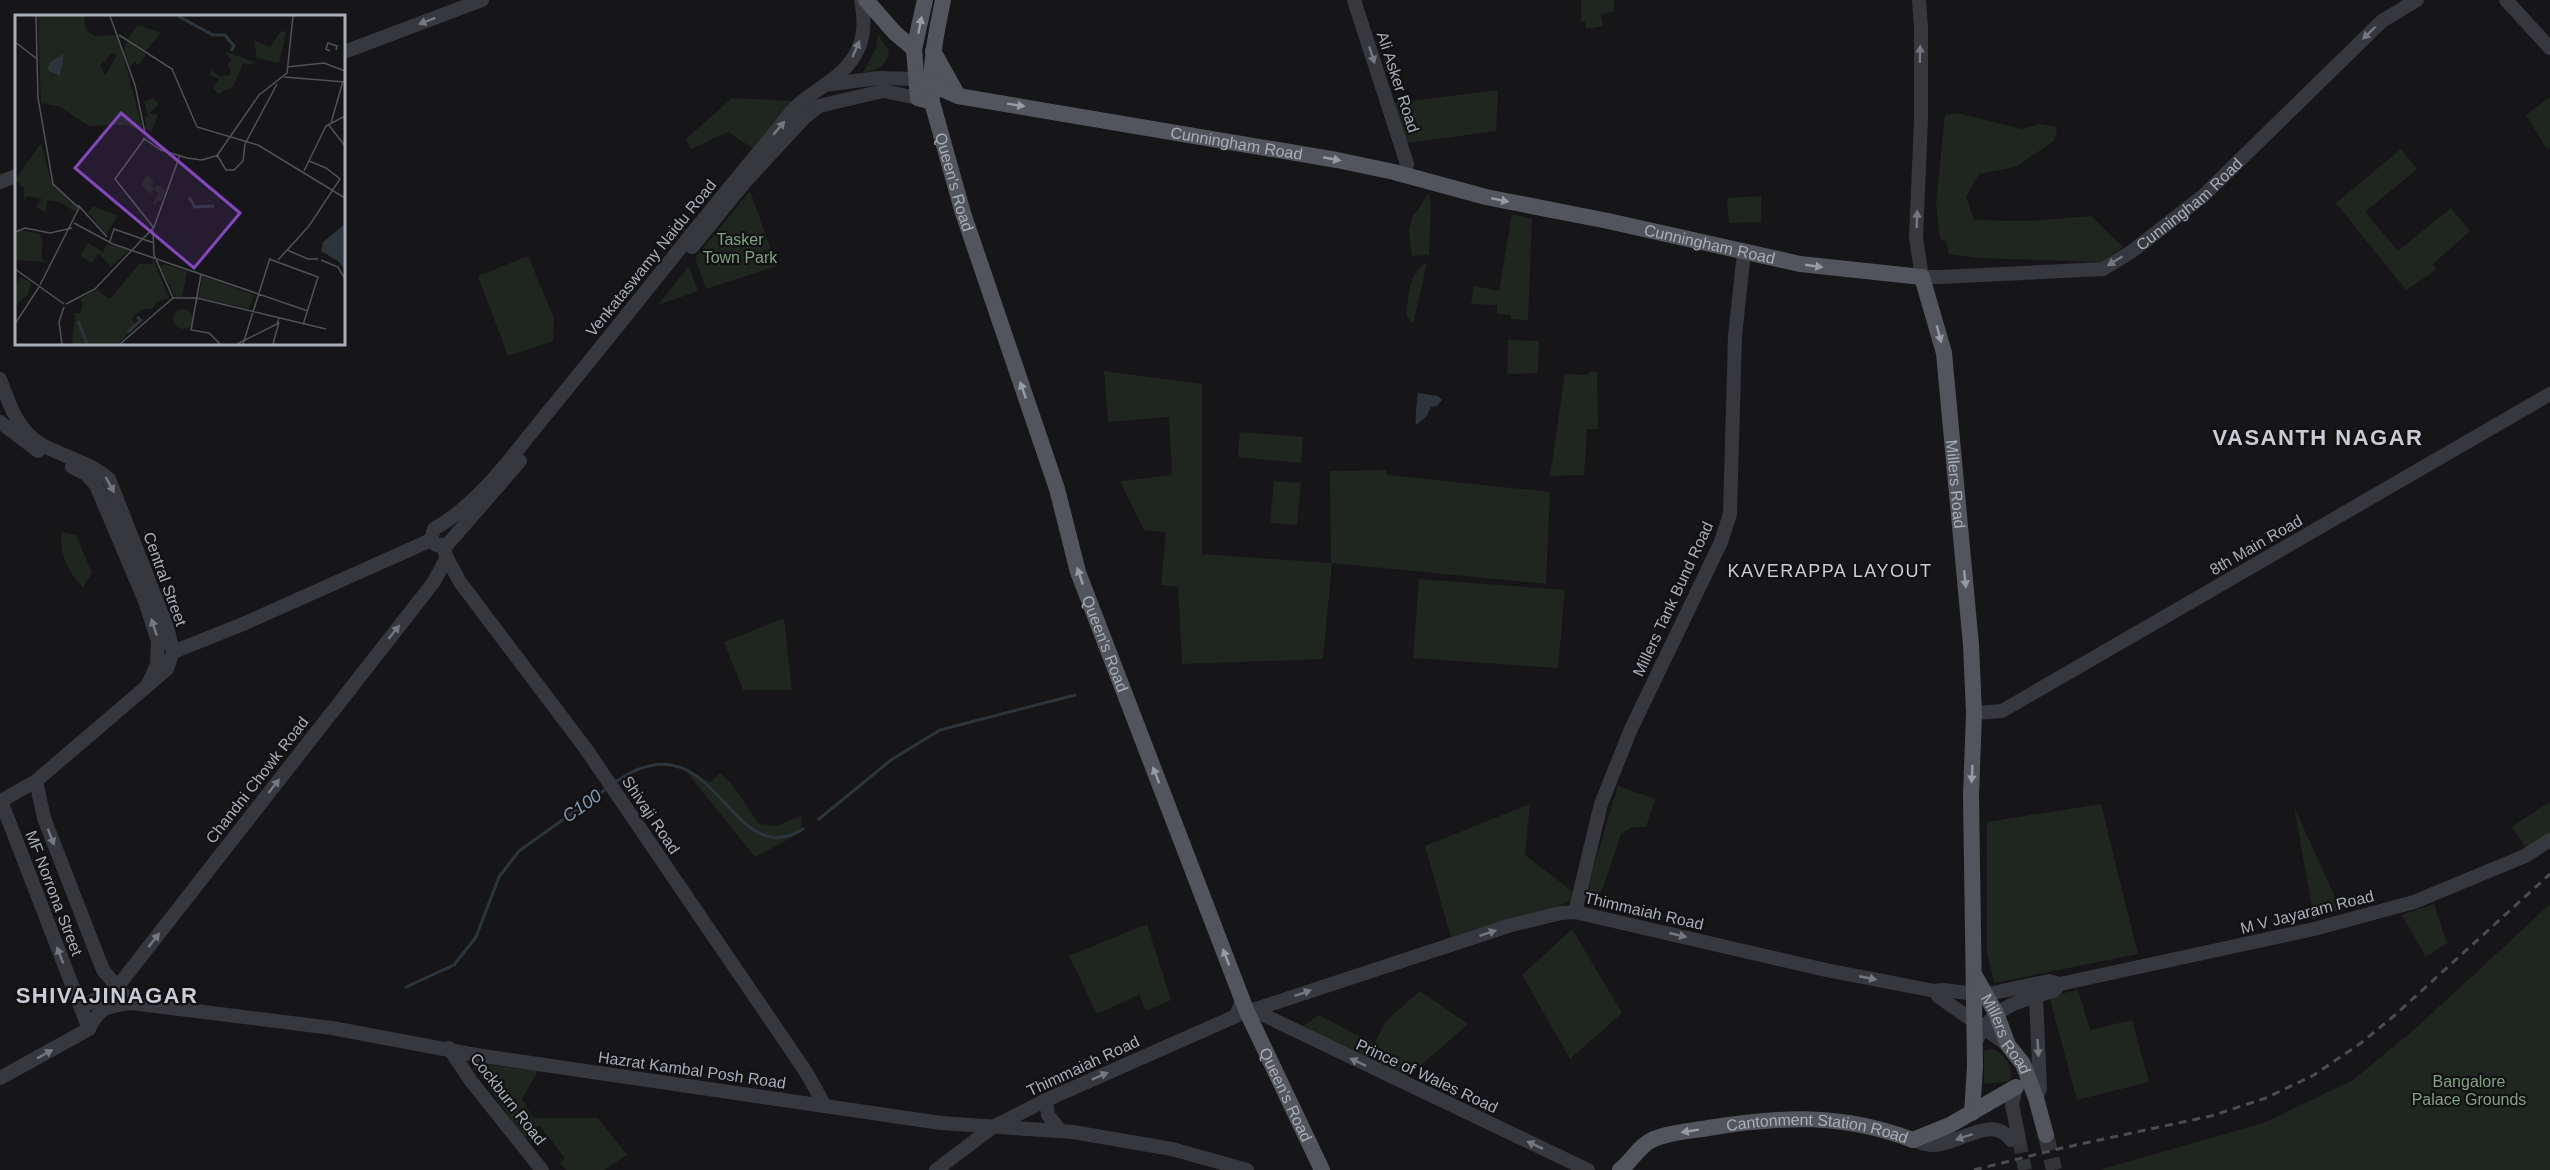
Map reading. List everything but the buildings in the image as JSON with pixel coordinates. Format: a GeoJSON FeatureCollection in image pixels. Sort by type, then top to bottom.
{"type":"FeatureCollection","features":[{"type":"Feature","properties":{"kind":"main road"},"geometry":{"type":"LineString","coordinates":[[866,0],[895,33],[914,49],[933,51]]}},
{"type":"Feature","properties":{"kind":"main road"},"geometry":{"type":"LineString","coordinates":[[924,81],[914,49],[925,0]]}},
{"type":"Feature","properties":{"kind":"main road"},"geometry":{"type":"LineString","coordinates":[[924,81],[933,51],[943,0]]}},
{"type":"Feature","properties":{"kind":"main road"},"geometry":{"type":"LineString","coordinates":[[928,102],[958,96],[933,51]]}},
{"type":"Feature","properties":{"kind":"main road","name":"Cunningham Road"},"geometry":{"type":"LineString","coordinates":[[924,81],[958,96],[1275,148],[1404,174],[1486,197],[1608,221],[1814,267],[1922,277]]}},
{"type":"Feature","properties":{"kind":"main road","name":"Queen's Road"},"geometry":{"type":"LineString","coordinates":[[924,81],[928,102],[963,213],[1057,489],[1078,572],[1248,1007],[1322,1170]]}},
{"type":"Feature","properties":{"kind":"main road","name":"Millers Road"},"geometry":{"type":"LineString","coordinates":[[1922,277],[1944,353],[1971,645],[1974,713],[1971,796],[1973,972],[1978,995],[1996,1013],[2008,1046],[2022,1062],[2036,1098],[2042,1136],[2024,1092],[2016,1087],[1972,1113]]}},
{"type":"Feature","properties":{"kind":"main road"},"geometry":{"type":"LineString","coordinates":[[1972,1113],[1978,995]]}},
{"type":"Feature","properties":{"kind":"main road"},"geometry":{"type":"LineString","coordinates":[[2008,1046],[2016,1087]]}},
{"type":"Feature","properties":{"kind":"main road","name":"Cantonment Station Road"},"geometry":{"type":"LineString","coordinates":[[1620,1170],[1635,1153],[1653,1140],[1726,1125],[1788,1118],[1845,1121],[1882,1128],[1912,1140],[1950,1125],[1972,1113]]}},
{"type":"Feature","properties":{"kind":"street"},"geometry":{"type":"LineString","coordinates":[[345,52],[482,0]]}},
{"type":"Feature","properties":{"kind":"street","name":"Venkataswamy Naidu Road"},"geometry":{"type":"LineString","coordinates":[[443,541],[797,105],[845,69],[859,49],[863,26],[861,0]]}},
{"type":"Feature","properties":{"kind":"street","name":"Ali Asker Road"},"geometry":{"type":"LineString","coordinates":[[1354,0],[1407,165],[1404,174]]}},
{"type":"Feature","properties":{"kind":"street","name":"Millers Road"},"geometry":{"type":"LineString","coordinates":[[1919,0],[1921,120],[1916,238],[1922,277]]}},
{"type":"Feature","properties":{"kind":"street","name":"Cunningham Road"},"geometry":{"type":"LineString","coordinates":[[1922,277],[2103,269],[2131,252],[2203,196],[2382,21],[2417,0]]}},
{"type":"Feature","properties":{"kind":"street"},"geometry":{"type":"LineString","coordinates":[[2503,1],[2550,48]]}},
{"type":"Feature","properties":{"kind":"street"},"geometry":{"type":"LineString","coordinates":[[823,85],[878,78],[924,81]]}},
{"type":"Feature","properties":{"kind":"street","name":"Venkataswamy Naidu Road"},"geometry":{"type":"LineString","coordinates":[[443,541],[496,490],[744,183],[804,117],[819,106],[883,91],[928,102]]}},
{"type":"Feature","properties":{"kind":"street"},"geometry":{"type":"LineString","coordinates":[[0,182],[15,176]]}},
{"type":"Feature","properties":{"kind":"street","name":"Millers Tank Bund Road"},"geometry":{"type":"LineString","coordinates":[[1575,912],[1601,804],[1642,704],[1721,542],[1730,514],[1735,336],[1744,252]]}},
{"type":"Feature","properties":{"kind":"street","name":"Central Street"},"geometry":{"type":"LineString","coordinates":[[0,379],[14,416],[41,444],[98,470],[109,479],[167,627],[173,652],[167,669],[147,687]]}},
{"type":"Feature","properties":{"kind":"street","name":"8th Main Road"},"geometry":{"type":"LineString","coordinates":[[1974,713],[2002,711],[2550,394]]}},
{"type":"Feature","properties":{"kind":"street"},"geometry":{"type":"LineString","coordinates":[[0,422],[14,416]]}},
{"type":"Feature","properties":{"kind":"street","name":"Central Street"},"geometry":{"type":"LineString","coordinates":[[0,422],[35,449],[86,474],[96,485],[145,601],[158,641],[157,665],[147,687]]}},
{"type":"Feature","properties":{"kind":"street"},"geometry":{"type":"LineString","coordinates":[[173,652],[443,541]]}},
{"type":"Feature","properties":{"kind":"street","name":"Shivaji Road"},"geometry":{"type":"LineString","coordinates":[[443,541],[460,582],[489,617],[610,784],[806,1072],[825,1106]]}},
{"type":"Feature","properties":{"kind":"street","name":"Chandni Chowk Road"},"geometry":{"type":"LineString","coordinates":[[81,1008],[118,986],[435,580],[443,541]]}},
{"type":"Feature","properties":{"kind":"street"},"geometry":{"type":"LineString","coordinates":[[1,801],[36,781],[147,687]]}},
{"type":"Feature","properties":{"kind":"street","name":"MF Norrona Street"},"geometry":{"type":"LineString","coordinates":[[36,781],[44,818],[78,909],[103,970],[118,986]]}},
{"type":"Feature","properties":{"kind":"street","name":"MF Norrona Street"},"geometry":{"type":"LineString","coordinates":[[1,801],[89,1029]]}},
{"type":"Feature","properties":{"kind":"street","name":"M V Jayaram Road"},"geometry":{"type":"LineString","coordinates":[[1978,995],[2049,981],[2060,984],[2314,929],[2415,902],[2525,855],[2550,840]]}},
{"type":"Feature","properties":{"kind":"street","name":"Thimmaiah Road"},"geometry":{"type":"LineString","coordinates":[[936,1170],[993,1127],[1046,1100],[1236,1016],[1248,1007],[1508,926],[1575,912],[1826,970],[1935,992],[1943,990],[1978,995]]}},
{"type":"Feature","properties":{"kind":"street","name":"M V Jayaram Road"},"geometry":{"type":"LineString","coordinates":[[1978,1025],[1996,1013],[2053,991],[2060,984]]}},
{"type":"Feature","properties":{"kind":"street"},"geometry":{"type":"LineString","coordinates":[[118,986],[131,1003]]}},
{"type":"Feature","properties":{"kind":"street","name":"Thimmaiah Road"},"geometry":{"type":"LineString","coordinates":[[1935,992],[2008,1046]]}},
{"type":"Feature","properties":{"kind":"street"},"geometry":{"type":"LineString","coordinates":[[2036,997],[2040,1089],[2036,1098]]}},
{"type":"Feature","properties":{"kind":"street","name":"Hazrat Kambal Posh Road"},"geometry":{"type":"LineString","coordinates":[[0,1078],[89,1029],[95,1015],[106,1008],[131,1003],[332,1028],[449,1048],[476,1055],[941,1123],[1060,1130],[1172,1149],[1246,1170]]}},
{"type":"Feature","properties":{"kind":"street","name":"Prince of Wales Road"},"geometry":{"type":"LineString","coordinates":[[1248,1007],[1587,1170]]}},
{"type":"Feature","properties":{"kind":"street","name":"Cockburn Road"},"geometry":{"type":"LineString","coordinates":[[449,1048],[471,1081],[542,1170]]}},
{"type":"Feature","properties":{"kind":"street"},"geometry":{"type":"LineString","coordinates":[[471,1081],[469,1066],[476,1055]]}},
{"type":"Feature","properties":{"kind":"street"},"geometry":{"type":"LineString","coordinates":[[1912,1140],[1933,1145],[1986,1130],[1998,1129],[2015,1139],[2012,1105],[2016,1087]]}},
{"type":"Feature","properties":{"kind":"street"},"geometry":{"type":"LineString","coordinates":[[1046,1100],[1047,1115],[1060,1130]]}},
{"type":"Feature","properties":{"kind":"green space"},"geometry":{"type":"Polygon","coordinates":[[[1581,0],[1614,0],[1614,11],[1601,15],[1603,26],[1586,29],[1585,21],[1581,22],[1581,0]]]}},
{"type":"Feature","properties":{"kind":"green space"},"geometry":{"type":"Polygon","coordinates":[[[878,35],[889,51],[888,57],[880,67],[863,73],[876,48],[878,35]]]}},
{"type":"Feature","properties":{"kind":"green space"},"geometry":{"type":"Polygon","coordinates":[[[1498,90],[1496,131],[1407,143],[1393,103],[1498,90]]]}},
{"type":"Feature","properties":{"kind":"green space"},"geometry":{"type":"Polygon","coordinates":[[[2550,97],[2550,147],[2547,149],[2526,115],[2550,97]]]}},
{"type":"Feature","properties":{"kind":"green space"},"geometry":{"type":"Polygon","coordinates":[[[732,98],[792,101],[754,149],[728,132],[691,149],[686,139],[732,98]]]}},
{"type":"Feature","properties":{"kind":"green space"},"geometry":{"type":"Polygon","coordinates":[[[1957,113],[2022,129],[2039,124],[2057,127],[2055,140],[2016,167],[1979,174],[1966,197],[1974,220],[2029,221],[2091,216],[2123,247],[2101,262],[1978,258],[1949,254],[1946,241],[1940,239],[1936,203],[1945,115],[1957,113]]]}},
{"type":"Feature","properties":{"kind":"green space"},"geometry":{"type":"Polygon","coordinates":[[[2401,149],[2417,169],[2365,212],[2398,251],[2451,208],[2470,231],[2433,264],[2436,270],[2406,290],[2336,203],[2401,149]]]}},
{"type":"Feature","properties":{"kind":"green space","name":"Tasker Town Park"},"geometry":{"type":"Polygon","coordinates":[[[750,191],[777,266],[706,289],[695,258],[750,191]]]}},
{"type":"Feature","properties":{"kind":"green space"},"geometry":{"type":"Polygon","coordinates":[[[1428,193],[1431,203],[1429,255],[1412,256],[1409,232],[1412,216],[1428,193]]]}},
{"type":"Feature","properties":{"kind":"green space"},"geometry":{"type":"Polygon","coordinates":[[[1761,196],[1761,222],[1729,223],[1727,198],[1761,196]]]}},
{"type":"Feature","properties":{"kind":"green space"},"geometry":{"type":"Polygon","coordinates":[[[1512,214],[1532,219],[1528,320],[1511,319],[1511,315],[1497,314],[1497,305],[1471,304],[1474,286],[1499,291],[1512,214]]]}},
{"type":"Feature","properties":{"kind":"green space"},"geometry":{"type":"Polygon","coordinates":[[[528,256],[554,318],[553,341],[508,356],[478,276],[528,256]]]}},
{"type":"Feature","properties":{"kind":"green space"},"geometry":{"type":"Polygon","coordinates":[[[1427,263],[1413,324],[1406,314],[1410,285],[1416,272],[1427,263]]]}},
{"type":"Feature","properties":{"kind":"green space"},"geometry":{"type":"Polygon","coordinates":[[[689,266],[698,291],[658,305],[689,266]]]}},
{"type":"Feature","properties":{"kind":"green space"},"geometry":{"type":"Polygon","coordinates":[[[1508,340],[1539,341],[1538,373],[1507,374],[1508,340]]]}},
{"type":"Feature","properties":{"kind":"green space"},"geometry":{"type":"Polygon","coordinates":[[[1104,371],[1202,384],[1202,554],[1331,563],[1330,471],[1386,470],[1387,475],[1550,492],[1546,584],[1332,563],[1323,659],[1182,664],[1178,587],[1161,585],[1166,532],[1144,530],[1120,481],[1172,475],[1169,417],[1108,422],[1104,371]]]}},
{"type":"Feature","properties":{"kind":"green space"},"geometry":{"type":"Polygon","coordinates":[[[1597,371],[1598,429],[1587,429],[1584,475],[1550,476],[1565,374],[1588,375],[1590,372],[1597,371]]]}},
{"type":"Feature","properties":{"kind":"green space"},"geometry":{"type":"Polygon","coordinates":[[[1240,432],[1303,437],[1301,463],[1238,457],[1240,432]]]}},
{"type":"Feature","properties":{"kind":"green space"},"geometry":{"type":"Polygon","coordinates":[[[1274,481],[1301,483],[1297,525],[1270,523],[1274,481]]]}},
{"type":"Feature","properties":{"kind":"green space"},"geometry":{"type":"Polygon","coordinates":[[[61,532],[76,535],[92,573],[83,587],[66,562],[61,532]]]}},
{"type":"Feature","properties":{"kind":"green space"},"geometry":{"type":"Polygon","coordinates":[[[1419,579],[1565,590],[1558,668],[1413,658],[1419,579]]]}},
{"type":"Feature","properties":{"kind":"green space"},"geometry":{"type":"Polygon","coordinates":[[[784,618],[792,690],[743,690],[724,642],[784,618]]]}},
{"type":"Feature","properties":{"kind":"green space"},"geometry":{"type":"Polygon","coordinates":[[[685,770],[711,782],[720,773],[731,783],[759,824],[777,826],[802,815],[800,833],[755,857],[685,770]]]}},
{"type":"Feature","properties":{"kind":"green space"},"geometry":{"type":"Polygon","coordinates":[[[1618,786],[1655,799],[1646,827],[1632,827],[1621,834],[1602,890],[1595,897],[1585,895],[1618,786]]]}},
{"type":"Feature","properties":{"kind":"green space"},"geometry":{"type":"Polygon","coordinates":[[[2548,803],[2550,806],[2550,834],[2527,849],[2512,827],[2548,803]]]}},
{"type":"Feature","properties":{"kind":"green space"},"geometry":{"type":"Polygon","coordinates":[[[1530,804],[1525,855],[1572,891],[1570,900],[1556,908],[1474,929],[1451,938],[1425,846],[1530,804]]]}},
{"type":"Feature","properties":{"kind":"green space"},"geometry":{"type":"Polygon","coordinates":[[[2101,804],[2138,954],[1994,983],[1987,952],[1987,822],[2101,804]]]}},
{"type":"Feature","properties":{"kind":"green space"},"geometry":{"type":"Polygon","coordinates":[[[2294,807],[2341,910],[2314,918],[2294,807]]]}},
{"type":"Feature","properties":{"kind":"green space"},"geometry":{"type":"Polygon","coordinates":[[[2434,904],[2447,943],[2426,957],[2402,915],[2434,904]]]}},
{"type":"Feature","properties":{"kind":"green space","name":"Bangalore Palace Grounds"},"geometry":{"type":"Polygon","coordinates":[[[2550,904],[2550,1170],[2099,1170],[2264,1123],[2353,1080],[2416,1028],[2550,904]]]}},
{"type":"Feature","properties":{"kind":"green space"},"geometry":{"type":"Polygon","coordinates":[[[1147,924],[1171,1000],[1146,1011],[1139,995],[1097,1014],[1069,956],[1147,924]]]}},
{"type":"Feature","properties":{"kind":"green space"},"geometry":{"type":"Polygon","coordinates":[[[1572,929],[1622,1013],[1570,1059],[1522,975],[1572,929]]]}},
{"type":"Feature","properties":{"kind":"green space"},"geometry":{"type":"Polygon","coordinates":[[[2078,990],[2090,1030],[2132,1020],[2149,1082],[2077,1100],[2049,996],[2078,990]]]}},
{"type":"Feature","properties":{"kind":"green space"},"geometry":{"type":"Polygon","coordinates":[[[1420,991],[1468,1024],[1406,1078],[1299,1029],[1319,1015],[1374,1044],[1386,1021],[1420,991]]]}},
{"type":"Feature","properties":{"kind":"green space"},"geometry":{"type":"Polygon","coordinates":[[[1993,1049],[2008,1062],[2011,1076],[2009,1081],[1984,1084],[1984,1051],[1993,1049]]]}},
{"type":"Feature","properties":{"kind":"green space"},"geometry":{"type":"Polygon","coordinates":[[[472,1063],[538,1071],[522,1099],[533,1118],[598,1118],[627,1155],[604,1170],[566,1170],[560,1163],[565,1158],[539,1125],[524,1138],[472,1063]]]}},
{"type":"Feature","properties":{"kind":"shaded area"},"geometry":{"type":"Polygon","coordinates":[[[1418,393],[1438,396],[1442,400],[1437,406],[1431,407],[1426,417],[1416,425],[1416,409],[1418,393]]]}},
{"type":"Feature","properties":{"kind":"waterway","name":"C100"},"geometry":{"type":"LineString","coordinates":[[819,819],[891,760],[940,730],[1075,695]]}},
{"type":"Feature","properties":{"kind":"waterway","name":"C100"},"geometry":{"type":"LineString","coordinates":[[614,783],[648,766],[676,766],[699,778],[737,816],[756,831],[778,838],[803,829]]}},
{"type":"Feature","properties":{"kind":"waterway","name":"C100"},"geometry":{"type":"LineString","coordinates":[[406,987],[454,965],[476,937],[499,877],[519,851],[606,789]]}},
{"type":"Feature","properties":{"kind":"tunnel"},"geometry":{"type":"LineString","coordinates":[[2046,1135],[2054,1170]]}},
{"type":"Feature","properties":{"kind":"tunnel"},"geometry":{"type":"LineString","coordinates":[[2019,1139],[2025,1170]]}},
{"type":"Feature","properties":{"kind":"railway"},"geometry":{"type":"LineString","coordinates":[[1974,1170],[2062,1148],[2211,1116],[2266,1098],[2314,1075],[2361,1043],[2395,1015],[2550,874]]}},
{"type":"Feature","properties":{"kind":"district","name":"VASANTH NAGAR"},"geometry":{"type":"Point","coordinates":[2318,437]}},
{"type":"Feature","properties":{"kind":"district","name":"KAVERAPPA LAYOUT"},"geometry":{"type":"Point","coordinates":[1830,571]}},
{"type":"Feature","properties":{"kind":"district","name":"SHIVAJINAGAR"},"geometry":{"type":"Point","coordinates":[107,995]}}]}
